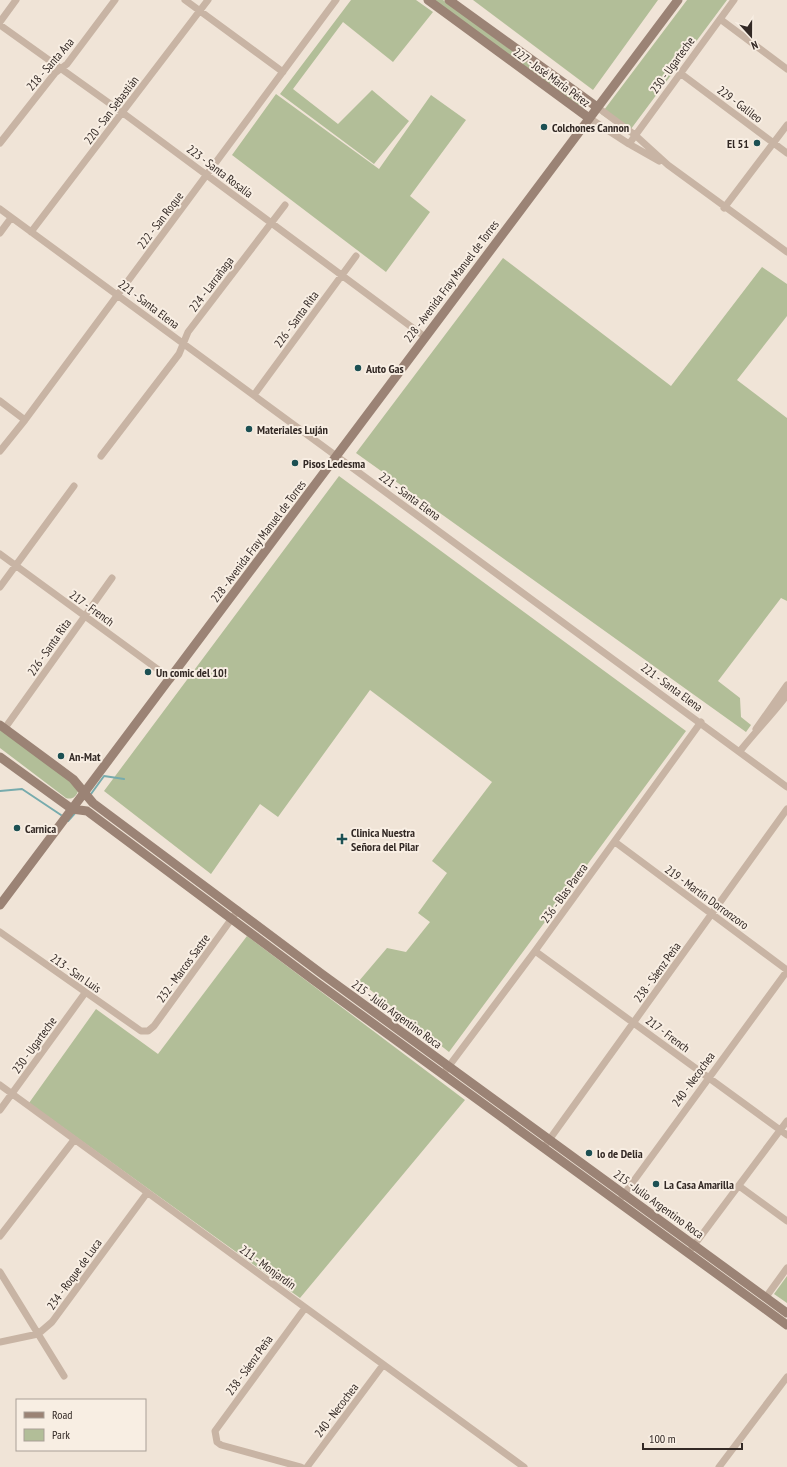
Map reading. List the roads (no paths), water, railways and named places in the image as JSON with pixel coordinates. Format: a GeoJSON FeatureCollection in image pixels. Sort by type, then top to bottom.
{"type":"FeatureCollection","features":[{"type":"Feature","properties":{"kind":"street"},"geometry":{"type":"LineString","coordinates":[[0,24],[16,0]]}},
{"type":"Feature","properties":{"kind":"street","name":"218 - Santa Ana"},"geometry":{"type":"LineString","coordinates":[[0,142],[55,73],[67,64],[115,0]]}},
{"type":"Feature","properties":{"kind":"street"},"geometry":{"type":"LineString","coordinates":[[185,0],[283,72]]}},
{"type":"Feature","properties":{"kind":"street","name":"220 - San Sebastián"},"geometry":{"type":"LineString","coordinates":[[31,232],[208,0]]}},
{"type":"Feature","properties":{"kind":"street","name":"222 - San Roque"},"geometry":{"type":"LineString","coordinates":[[0,451],[25,420],[336,0]]}},
{"type":"Feature","properties":{"kind":"street","name":"227 - José María Pérez"},"geometry":{"type":"LineString","coordinates":[[428,0],[589,118],[628,144],[668,165]]}},
{"type":"Feature","properties":{"kind":"street","name":"227 - José María Pérez"},"geometry":{"type":"LineString","coordinates":[[449,0],[635,135],[668,165],[724,208],[787,252]]}},
{"type":"Feature","properties":{"kind":"street","name":"228 - Avenida Fray Manuel de Torres"},"geometry":{"type":"LineString","coordinates":[[0,904],[171,679],[336,456],[678,0]]}},
{"type":"Feature","properties":{"kind":"street","name":"230 - Ugarteche"},"geometry":{"type":"LineString","coordinates":[[628,144],[734,0]]}},
{"type":"Feature","properties":{"kind":"street"},"geometry":{"type":"LineString","coordinates":[[720,19],[787,69]]}},
{"type":"Feature","properties":{"kind":"street","name":"223 - Santa Rosalía"},"geometry":{"type":"LineString","coordinates":[[0,24],[123,112],[271,224],[425,337]]}},
{"type":"Feature","properties":{"kind":"street","name":"229 - Galileo"},"geometry":{"type":"LineString","coordinates":[[680,73],[787,153]]}},
{"type":"Feature","properties":{"kind":"street"},"geometry":{"type":"LineString","coordinates":[[724,208],[787,125]]}},
{"type":"Feature","properties":{"kind":"street","name":"224 - Larrañaga"},"geometry":{"type":"LineString","coordinates":[[102,456],[179,354],[188,332],[286,205]]}},
{"type":"Feature","properties":{"kind":"street","name":"221 - Santa Elena"},"geometry":{"type":"LineString","coordinates":[[0,209],[701,722],[787,787]]}},
{"type":"Feature","properties":{"kind":"street"},"geometry":{"type":"LineString","coordinates":[[0,233],[11,218]]}},
{"type":"Feature","properties":{"kind":"street","name":"226 - Santa Rita"},"geometry":{"type":"LineString","coordinates":[[254,395],[356,256]]}},
{"type":"Feature","properties":{"kind":"street"},"geometry":{"type":"LineString","coordinates":[[0,401],[25,420]]}},
{"type":"Feature","properties":{"kind":"street"},"geometry":{"type":"LineString","coordinates":[[0,587],[74,486]]}},
{"type":"Feature","properties":{"kind":"street","name":"217 - French"},"geometry":{"type":"LineString","coordinates":[[0,554],[171,679]]}},
{"type":"Feature","properties":{"kind":"street","name":"226 - Santa Rita"},"geometry":{"type":"LineString","coordinates":[[2,727],[112,578]]}},
{"type":"Feature","properties":{"kind":"street"},"geometry":{"type":"LineString","coordinates":[[740,752],[754,733],[760,721],[787,685]]}},
{"type":"Feature","properties":{"kind":"street"},"geometry":{"type":"LineString","coordinates":[[754,733],[771,717],[787,695]]}},
{"type":"Feature","properties":{"kind":"street","name":"236 - Blas Parera"},"geometry":{"type":"LineString","coordinates":[[443,1074],[450,1067],[615,842],[701,722]]}},
{"type":"Feature","properties":{"kind":"street","name":"215 - Julio Argentino Roca"},"geometry":{"type":"LineString","coordinates":[[2,727],[73,779],[86,792],[93,803],[450,1067],[547,1144]]}},
{"type":"Feature","properties":{"kind":"street","name":"215 - Julio Argentino Roca"},"geometry":{"type":"LineString","coordinates":[[0,757],[72,809],[87,811],[443,1074],[547,1144],[621,1198],[688,1253],[787,1325]]}},
{"type":"Feature","properties":{"kind":"street","name":"238 - Sáenz Peña"},"geometry":{"type":"LineString","coordinates":[[547,1144],[787,810]]}},
{"type":"Feature","properties":{"kind":"street","name":"219 - Martín Dorronzoro"},"geometry":{"type":"LineString","coordinates":[[615,842],[787,970]]}},
{"type":"Feature","properties":{"kind":"street","name":"232 - Marcos Sastre"},"geometry":{"type":"LineString","coordinates":[[141,1031],[148,1031],[154,1026],[238,910]]}},
{"type":"Feature","properties":{"kind":"street","name":"213 - San Luis"},"geometry":{"type":"LineString","coordinates":[[0,932],[141,1031]]}},
{"type":"Feature","properties":{"kind":"street","name":"217 - French"},"geometry":{"type":"LineString","coordinates":[[535,951],[787,1135]]}},
{"type":"Feature","properties":{"kind":"street","name":"240 - Necochea"},"geometry":{"type":"LineString","coordinates":[[621,1198],[787,970]]}},
{"type":"Feature","properties":{"kind":"street","name":"230 - Ugarteche"},"geometry":{"type":"LineString","coordinates":[[0,1110],[85,993]]}},
{"type":"Feature","properties":{"kind":"street","name":"211 - Monjardín"},"geometry":{"type":"LineString","coordinates":[[0,1085],[524,1467]]}},
{"type":"Feature","properties":{"kind":"street"},"geometry":{"type":"LineString","coordinates":[[688,1253],[787,1121]]}},
{"type":"Feature","properties":{"kind":"street"},"geometry":{"type":"LineString","coordinates":[[0,1236],[74,1140]]}},
{"type":"Feature","properties":{"kind":"street"},"geometry":{"type":"LineString","coordinates":[[739,1186],[787,1221]]}},
{"type":"Feature","properties":{"kind":"street","name":"234 - Roque de Luca"},"geometry":{"type":"LineString","coordinates":[[0,1342],[38,1334],[52,1322],[147,1193]]}},
{"type":"Feature","properties":{"kind":"street","name":"215 - Julio Argentino Roca"},"geometry":{"type":"LineString","coordinates":[[621,1198],[695,1245],[787,1313]]}},
{"type":"Feature","properties":{"kind":"street"},"geometry":{"type":"LineString","coordinates":[[766,1297],[787,1268]]}},
{"type":"Feature","properties":{"kind":"street"},"geometry":{"type":"LineString","coordinates":[[0,1272],[64,1376]]}},
{"type":"Feature","properties":{"kind":"street","name":"238 - Sáenz Peña"},"geometry":{"type":"LineString","coordinates":[[302,1467],[221,1445],[216,1442],[214,1437],[215,1431],[305,1308]]}},
{"type":"Feature","properties":{"kind":"street","name":"240 - Necochea"},"geometry":{"type":"LineString","coordinates":[[306,1467],[383,1365]]}},
{"type":"Feature","properties":{"kind":"street"},"geometry":{"type":"LineString","coordinates":[[719,1467],[787,1377]]}},
{"type":"Feature","properties":{"kind":"waterway"},"geometry":{"type":"LineString","coordinates":[[91,794],[104,776],[124,779]]}},
{"type":"Feature","properties":{"kind":"waterway"},"geometry":{"type":"LineString","coordinates":[[0,791],[22,789],[61,815]]}},
{"type":"Feature","properties":{"kind":"waterway"},"geometry":{"type":"LineString","coordinates":[[68,821],[76,812]]}},
{"type":"Feature","properties":{"kind":"place","name":"Colchones Cannon"},"geometry":{"type":"Point","coordinates":[544,127]}},
{"type":"Feature","properties":{"kind":"place","name":"El 51"},"geometry":{"type":"Point","coordinates":[757,143]}},
{"type":"Feature","properties":{"kind":"place","name":"Auto Gas"},"geometry":{"type":"Point","coordinates":[358,368]}},
{"type":"Feature","properties":{"kind":"place","name":"Materiales Luján"},"geometry":{"type":"Point","coordinates":[249,429]}},
{"type":"Feature","properties":{"kind":"place","name":"Pisos Ledesma"},"geometry":{"type":"Point","coordinates":[295,463]}},
{"type":"Feature","properties":{"kind":"place","name":"Un comic del 10!"},"geometry":{"type":"Point","coordinates":[148,672]}},
{"type":"Feature","properties":{"kind":"place","name":"An-Mat"},"geometry":{"type":"Point","coordinates":[61,756]}},
{"type":"Feature","properties":{"kind":"place","name":"Carnica"},"geometry":{"type":"Point","coordinates":[17,828]}},
{"type":"Feature","properties":{"kind":"place","name":"Clinica Nuestra Señora del Pilar"},"geometry":{"type":"Point","coordinates":[342,839]}},
{"type":"Feature","properties":{"kind":"place","name":"lo de Delia"},"geometry":{"type":"Point","coordinates":[589,1153]}},
{"type":"Feature","properties":{"kind":"place","name":"La Casa Amarilla"},"geometry":{"type":"Point","coordinates":[656,1184]}}]}
